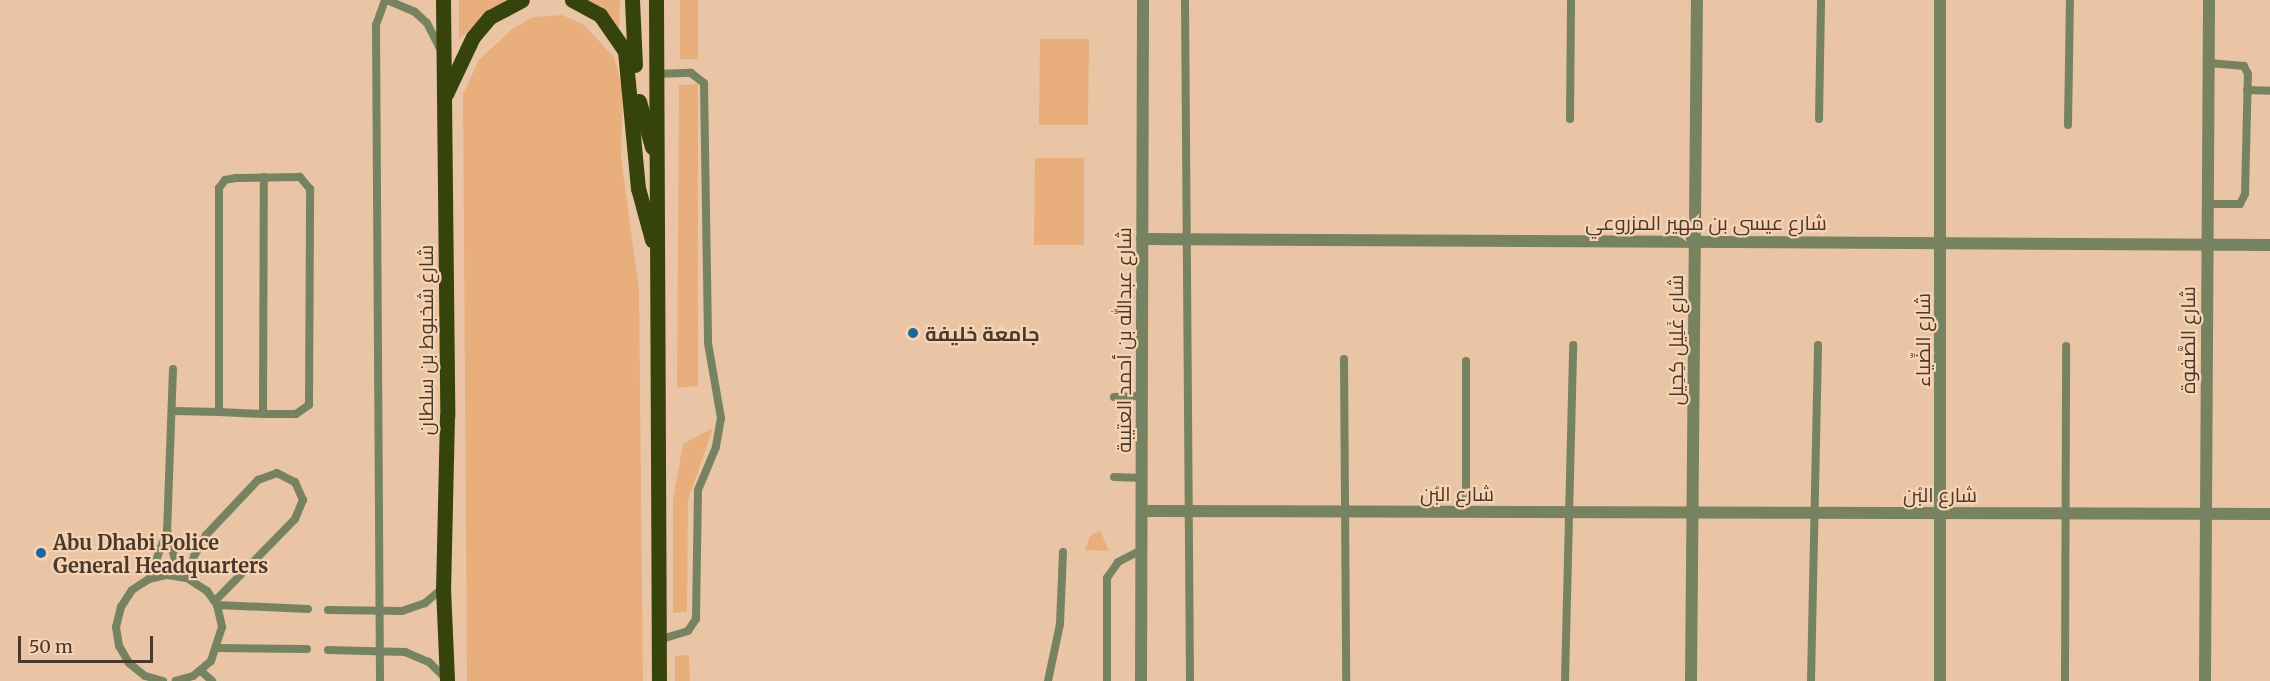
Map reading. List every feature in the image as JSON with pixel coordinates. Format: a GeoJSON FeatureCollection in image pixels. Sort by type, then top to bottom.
{"type":"FeatureCollection","features":[{"type":"Feature","properties":{"kind":"main road","name":"شارع شخبوط بن سلطان"},"geometry":{"type":"LineString","coordinates":[[442,0],[441,52],[445,96],[447,416],[443,588],[447,681]]}},
{"type":"Feature","properties":{"kind":"main road"},"geometry":{"type":"LineString","coordinates":[[445,96],[474,37],[490,17],[522,0]]}},
{"type":"Feature","properties":{"kind":"main road"},"geometry":{"type":"LineString","coordinates":[[572,0],[600,15],[625,51],[638,188],[656,251]]}},
{"type":"Feature","properties":{"kind":"main road"},"geometry":{"type":"LineString","coordinates":[[632,0],[637,88],[656,158]]}},
{"type":"Feature","properties":{"kind":"main road"},"geometry":{"type":"LineString","coordinates":[[657,0],[659,681]]}},
{"type":"Feature","properties":{"kind":"street","name":"شارع عبدالله بن أحمد العتيبة"},"geometry":{"type":"LineString","coordinates":[[1141,681],[1143,0]]}},
{"type":"Feature","properties":{"kind":"street","name":"شارع غَلِيل كِحِيل"},"geometry":{"type":"LineString","coordinates":[[1691,681],[1697,0]]}},
{"type":"Feature","properties":{"kind":"street","name":"شارع الضِّياء"},"geometry":{"type":"LineString","coordinates":[[1940,0],[1942,243],[1940,681]]}},
{"type":"Feature","properties":{"kind":"street","name":"شارع الصَّفوة"},"geometry":{"type":"LineString","coordinates":[[2205,681],[2209,0]]}},
{"type":"Feature","properties":{"kind":"street","name":"شارع عيسى بن مهير المزروعي"},"geometry":{"type":"LineString","coordinates":[[1142,239],[2270,245]]}},
{"type":"Feature","properties":{"kind":"street","name":"شارع البُن"},"geometry":{"type":"LineString","coordinates":[[1142,512],[2270,514]]}},
{"type":"Feature","properties":{"kind":"lane"},"geometry":{"type":"LineString","coordinates":[[380,681],[376,25],[386,0],[401,4],[427,23],[441,52]]}},
{"type":"Feature","properties":{"kind":"lane"},"geometry":{"type":"LineString","coordinates":[[1185,0],[1190,681]]}},
{"type":"Feature","properties":{"kind":"lane"},"geometry":{"type":"LineString","coordinates":[[1570,119],[1571,0]]}},
{"type":"Feature","properties":{"kind":"lane"},"geometry":{"type":"LineString","coordinates":[[1820,119],[1821,0]]}},
{"type":"Feature","properties":{"kind":"lane"},"geometry":{"type":"LineString","coordinates":[[2068,125],[2070,0]]}},
{"type":"Feature","properties":{"kind":"lane"},"geometry":{"type":"LineString","coordinates":[[2207,204],[2240,204],[2245,194],[2247,90],[2244,66],[2209,63]]}},
{"type":"Feature","properties":{"kind":"lane"},"geometry":{"type":"LineString","coordinates":[[656,74],[691,73],[704,83],[708,343],[720,418],[716,447],[698,490],[696,619],[688,631],[659,640]]}},
{"type":"Feature","properties":{"kind":"lane"},"geometry":{"type":"LineString","coordinates":[[2247,90],[2270,90]]}},
{"type":"Feature","properties":{"kind":"lane"},"geometry":{"type":"LineString","coordinates":[[262,414],[264,177]]}},
{"type":"Feature","properties":{"kind":"lane"},"geometry":{"type":"LineString","coordinates":[[174,411],[262,414],[301,413],[309,405],[311,395],[310,189],[300,177],[225,180],[218,193],[219,412]]}},
{"type":"Feature","properties":{"kind":"lane"},"geometry":{"type":"LineString","coordinates":[[1564,681],[1573,345]]}},
{"type":"Feature","properties":{"kind":"lane"},"geometry":{"type":"LineString","coordinates":[[1811,681],[1818,345]]}},
{"type":"Feature","properties":{"kind":"lane"},"geometry":{"type":"LineString","coordinates":[[2065,681],[2063,514],[2066,346]]}},
{"type":"Feature","properties":{"kind":"lane"},"geometry":{"type":"LineString","coordinates":[[1344,359],[1346,681]]}},
{"type":"Feature","properties":{"kind":"lane"},"geometry":{"type":"LineString","coordinates":[[1466,362],[1466,512]]}},
{"type":"Feature","properties":{"kind":"lane"},"geometry":{"type":"LineString","coordinates":[[149,579],[167,531],[174,411],[173,369]]}},
{"type":"Feature","properties":{"kind":"lane"},"geometry":{"type":"LineString","coordinates":[[1114,397],[1142,396]]}},
{"type":"Feature","properties":{"kind":"lane"},"geometry":{"type":"LineString","coordinates":[[187,578],[194,556],[206,535],[258,480],[277,473],[295,482],[303,500],[295,519],[216,603]]}},
{"type":"Feature","properties":{"kind":"lane"},"geometry":{"type":"LineString","coordinates":[[1114,477],[1142,478]]}},
{"type":"Feature","properties":{"kind":"lane"},"geometry":{"type":"LineString","coordinates":[[167,531],[175,558],[187,578],[216,603],[222,627],[218,648],[201,671],[176,681]]}},
{"type":"Feature","properties":{"kind":"lane"},"geometry":{"type":"LineString","coordinates":[[1107,681],[1107,578],[1118,562],[1142,550]]}},
{"type":"Feature","properties":{"kind":"lane"},"geometry":{"type":"LineString","coordinates":[[1048,681],[1060,624],[1062,552]]}},
{"type":"Feature","properties":{"kind":"lane"},"geometry":{"type":"LineString","coordinates":[[163,681],[145,676],[129,663],[117,637],[117,617],[125,598],[149,579],[167,575],[187,578]]}},
{"type":"Feature","properties":{"kind":"lane"},"geometry":{"type":"LineString","coordinates":[[328,610],[378,612],[414,608],[443,588]]}},
{"type":"Feature","properties":{"kind":"lane"},"geometry":{"type":"LineString","coordinates":[[216,603],[308,609]]}},
{"type":"Feature","properties":{"kind":"lane"},"geometry":{"type":"LineString","coordinates":[[218,648],[307,649]]}},
{"type":"Feature","properties":{"kind":"lane"},"geometry":{"type":"LineString","coordinates":[[328,650],[379,650],[417,656],[447,681]]}},
{"type":"Feature","properties":{"kind":"lane"},"geometry":{"type":"LineString","coordinates":[[201,671],[212,681]]}},
{"type":"Feature","properties":{"kind":"shaded area"},"geometry":{"type":"Polygon","coordinates":[[[459,0],[505,0],[459,39],[459,0]]]}},
{"type":"Feature","properties":{"kind":"shaded area"},"geometry":{"type":"Polygon","coordinates":[[[581,0],[620,0],[619,29],[588,3],[581,0]]]}},
{"type":"Feature","properties":{"kind":"shaded area"},"geometry":{"type":"Polygon","coordinates":[[[680,0],[698,0],[698,59],[680,59],[680,0]]]}},
{"type":"Feature","properties":{"kind":"shaded area"},"geometry":{"type":"Polygon","coordinates":[[[562,15],[583,24],[614,57],[623,90],[621,157],[639,290],[643,681],[467,681],[463,94],[479,60],[511,30],[533,17],[562,15]]]}},
{"type":"Feature","properties":{"kind":"shaded area"},"geometry":{"type":"Polygon","coordinates":[[[1040,39],[1089,39],[1088,125],[1039,125],[1040,39]]]}},
{"type":"Feature","properties":{"kind":"shaded area"},"geometry":{"type":"Polygon","coordinates":[[[698,84],[698,386],[677,388],[679,85],[698,84]]]}},
{"type":"Feature","properties":{"kind":"shaded area"},"geometry":{"type":"Polygon","coordinates":[[[1035,158],[1084,158],[1084,245],[1034,245],[1035,158]]]}},
{"type":"Feature","properties":{"kind":"shaded area"},"geometry":{"type":"Polygon","coordinates":[[[713,428],[688,500],[687,612],[673,613],[673,499],[683,444],[713,428]]]}},
{"type":"Feature","properties":{"kind":"shaded area"},"geometry":{"type":"Polygon","coordinates":[[[1100,530],[1109,551],[1085,550],[1090,536],[1100,530]]]}},
{"type":"Feature","properties":{"kind":"shaded area"},"geometry":{"type":"Polygon","coordinates":[[[689,655],[690,681],[675,681],[675,656],[689,655]]]}},
{"type":"Feature","properties":{"kind":"place","name":"جامعة خليفة"},"geometry":{"type":"Point","coordinates":[913,333]}},
{"type":"Feature","properties":{"kind":"place","name":"Abu Dhabi Police General Headquarters"},"geometry":{"type":"Point","coordinates":[41,553]}}]}
